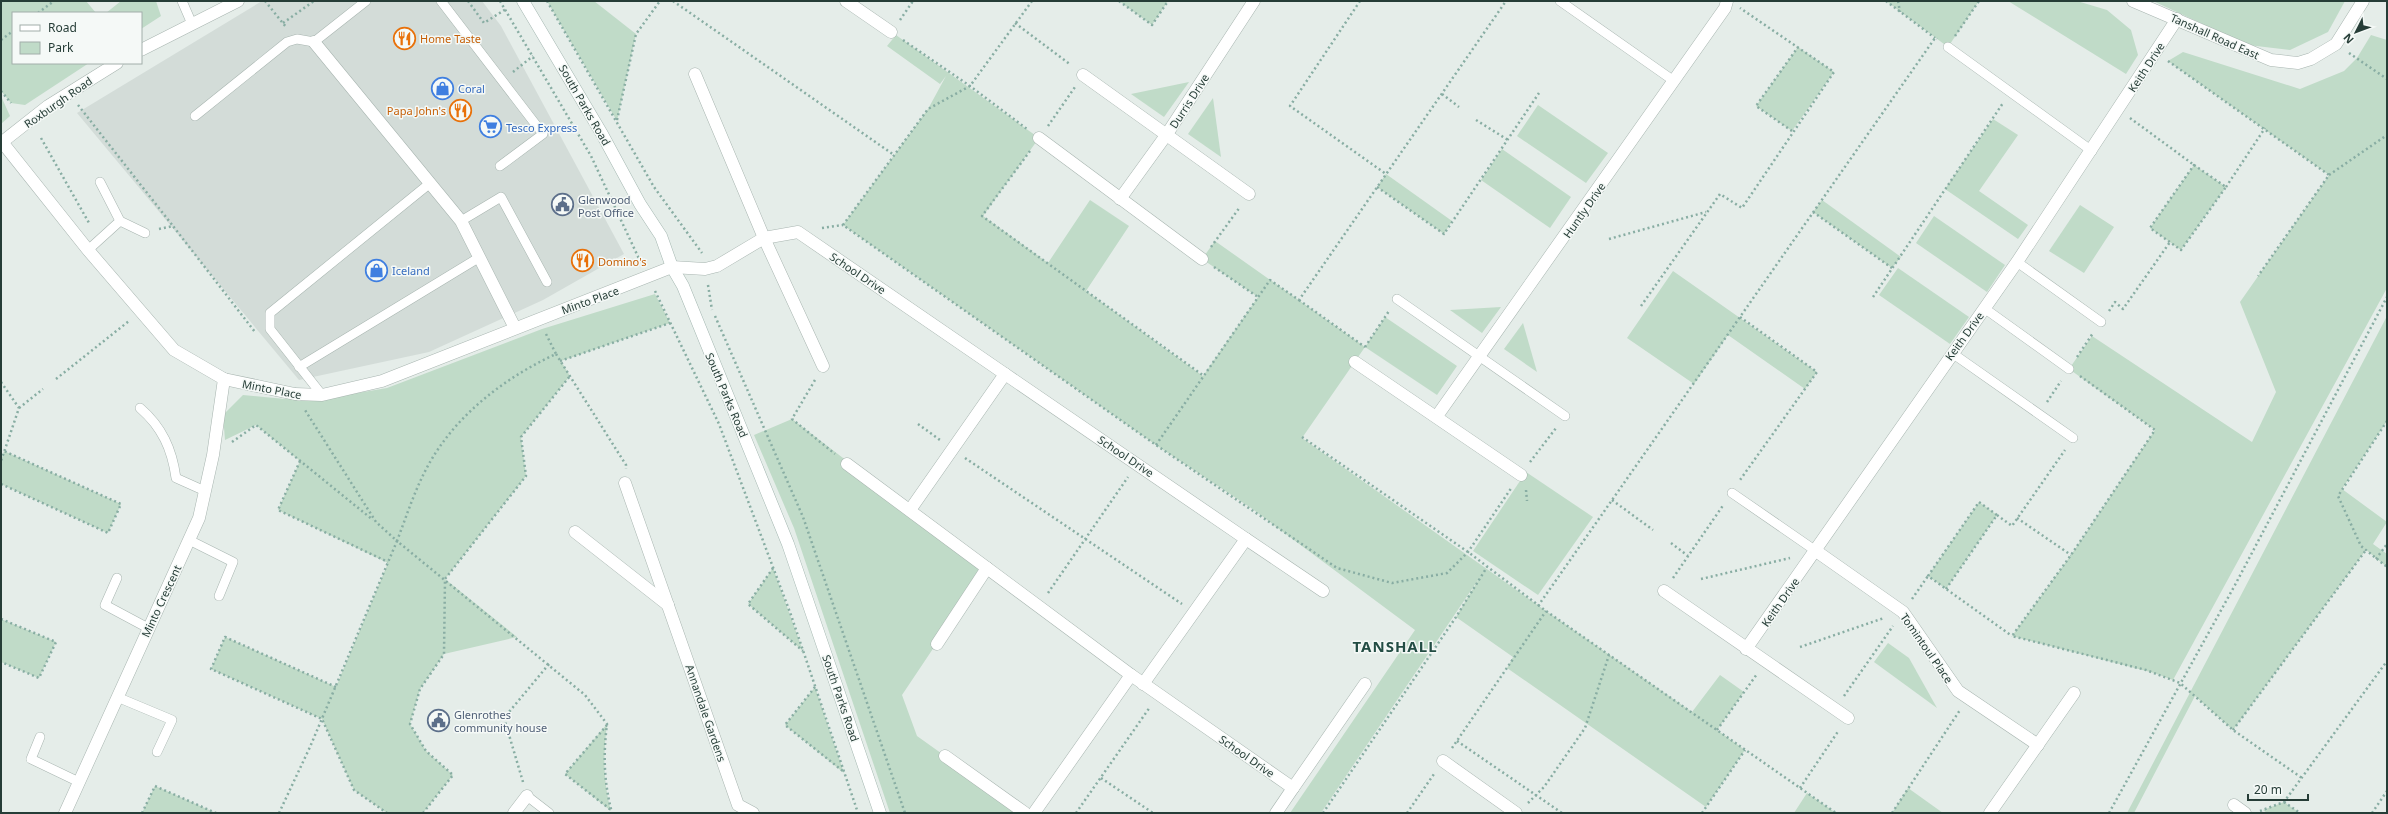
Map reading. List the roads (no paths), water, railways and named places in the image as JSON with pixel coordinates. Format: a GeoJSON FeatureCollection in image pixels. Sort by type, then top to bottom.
{"type":"FeatureCollection","features":[{"type":"Feature","properties":{"kind":"street"},"geometry":{"type":"LineString","coordinates":[[142,49],[238,1]]}},
{"type":"Feature","properties":{"kind":"street"},"geometry":{"type":"LineString","coordinates":[[846,1],[891,32]]}},
{"type":"Feature","properties":{"kind":"street","name":"Durris Drive"},"geometry":{"type":"LineString","coordinates":[[1120,199],[1167,134],[1254,1]]}},
{"type":"Feature","properties":{"kind":"street","name":"Tanshall Road East"},"geometry":{"type":"LineString","coordinates":[[2133,1],[2271,60],[2298,63],[2311,59],[2336,44],[2363,1]]}},
{"type":"Feature","properties":{"kind":"street","name":"South Parks Road"},"geometry":{"type":"LineString","coordinates":[[517,3],[602,134],[640,204],[661,236],[672,267],[683,286],[788,544],[880,813]]}},
{"type":"Feature","properties":{"kind":"street","name":"Huntly Drive"},"geometry":{"type":"LineString","coordinates":[[1437,416],[1725,8],[1732,4]]}},
{"type":"Feature","properties":{"kind":"street","name":"Keith Drive"},"geometry":{"type":"LineString","coordinates":[[1746,649],[1816,552],[1952,353],[2017,262],[2177,19]]}},
{"type":"Feature","properties":{"kind":"street"},"geometry":{"type":"LineString","coordinates":[[314,42],[461,221],[515,328]]}},
{"type":"Feature","properties":{"kind":"street","name":"Roxburgh Road"},"geometry":{"type":"LineString","coordinates":[[2,143],[48,106],[115,64]]}},
{"type":"Feature","properties":{"kind":"street"},"geometry":{"type":"LineString","coordinates":[[694,74],[764,238],[823,366]]}},
{"type":"Feature","properties":{"kind":"street"},"geometry":{"type":"LineString","coordinates":[[1083,74],[1249,194]]}},
{"type":"Feature","properties":{"kind":"street"},"geometry":{"type":"LineString","coordinates":[[1039,138],[1202,259]]}},
{"type":"Feature","properties":{"kind":"street","name":"Minto Place"},"geometry":{"type":"LineString","coordinates":[[2,143],[88,250],[174,350],[224,379],[295,394],[322,395],[382,381],[537,319],[648,278],[672,267]]}},
{"type":"Feature","properties":{"kind":"street","name":"School Drive"},"geometry":{"type":"LineString","coordinates":[[672,267],[705,269],[717,266],[764,238],[798,232],[1323,591]]}},
{"type":"Feature","properties":{"kind":"street"},"geometry":{"type":"LineString","coordinates":[[1355,362],[1437,416],[1521,475]]}},
{"type":"Feature","properties":{"kind":"street"},"geometry":{"type":"LineString","coordinates":[[910,510],[1005,374]]}},
{"type":"Feature","properties":{"kind":"street","name":"Minto Crescent"},"geometry":{"type":"LineString","coordinates":[[65,813],[199,518],[214,456],[224,379]]}},
{"type":"Feature","properties":{"kind":"street","name":"School Drive"},"geometry":{"type":"LineString","coordinates":[[847,464],[1158,695],[1293,788]]}},
{"type":"Feature","properties":{"kind":"street","name":"Annandale Gardens"},"geometry":{"type":"LineString","coordinates":[[625,482],[738,806],[753,813]]}},
{"type":"Feature","properties":{"kind":"street"},"geometry":{"type":"LineString","coordinates":[[575,532],[668,605]]}},
{"type":"Feature","properties":{"kind":"street"},"geometry":{"type":"LineString","coordinates":[[1143,684],[1246,539]]}},
{"type":"Feature","properties":{"kind":"street","name":"Tomintoul Place"},"geometry":{"type":"LineString","coordinates":[[1816,552],[1903,612],[1958,691],[2038,745]]}},
{"type":"Feature","properties":{"kind":"street"},"geometry":{"type":"LineString","coordinates":[[937,644],[987,568]]}},
{"type":"Feature","properties":{"kind":"street"},"geometry":{"type":"LineString","coordinates":[[1664,591],[1848,718]]}},
{"type":"Feature","properties":{"kind":"street"},"geometry":{"type":"LineString","coordinates":[[1034,813],[1131,675]]}},
{"type":"Feature","properties":{"kind":"street"},"geometry":{"type":"LineString","coordinates":[[1276,813],[1365,684]]}},
{"type":"Feature","properties":{"kind":"street"},"geometry":{"type":"LineString","coordinates":[[1990,813],[2074,693]]}},
{"type":"Feature","properties":{"kind":"street"},"geometry":{"type":"LineString","coordinates":[[945,756],[1025,813]]}},
{"type":"Feature","properties":{"kind":"street"},"geometry":{"type":"LineString","coordinates":[[1443,761],[1519,811]]}},
{"type":"Feature","properties":{"kind":"street"},"geometry":{"type":"LineString","coordinates":[[514,813],[527,796]]}},
{"type":"Feature","properties":{"kind":"street"},"geometry":{"type":"LineString","coordinates":[[2234,805],[2245,813]]}},
{"type":"Feature","properties":{"kind":"lane"},"geometry":{"type":"LineString","coordinates":[[182,1],[192,24]]}},
{"type":"Feature","properties":{"kind":"lane"},"geometry":{"type":"LineString","coordinates":[[195,116],[287,42],[297,39],[314,42],[366,1]]}},
{"type":"Feature","properties":{"kind":"lane"},"geometry":{"type":"LineString","coordinates":[[441,1],[542,134],[500,166]]}},
{"type":"Feature","properties":{"kind":"lane"},"geometry":{"type":"LineString","coordinates":[[1560,1],[1674,81]]}},
{"type":"Feature","properties":{"kind":"lane"},"geometry":{"type":"LineString","coordinates":[[1948,47],[2092,150]]}},
{"type":"Feature","properties":{"kind":"lane"},"geometry":{"type":"LineString","coordinates":[[100,182],[120,221],[145,232]]}},
{"type":"Feature","properties":{"kind":"lane"},"geometry":{"type":"LineString","coordinates":[[322,395],[270,329],[270,313],[430,184]]}},
{"type":"Feature","properties":{"kind":"lane"},"geometry":{"type":"LineString","coordinates":[[461,221],[501,197],[547,282]]}},
{"type":"Feature","properties":{"kind":"lane"},"geometry":{"type":"LineString","coordinates":[[88,250],[98,239],[120,221]]}},
{"type":"Feature","properties":{"kind":"lane"},"geometry":{"type":"LineString","coordinates":[[299,367],[480,257]]}},
{"type":"Feature","properties":{"kind":"lane"},"geometry":{"type":"LineString","coordinates":[[2017,262],[2101,322]]}},
{"type":"Feature","properties":{"kind":"lane"},"geometry":{"type":"LineString","coordinates":[[1397,299],[1565,416]]}},
{"type":"Feature","properties":{"kind":"lane"},"geometry":{"type":"LineString","coordinates":[[1984,308],[2069,369]]}},
{"type":"Feature","properties":{"kind":"lane"},"geometry":{"type":"LineString","coordinates":[[1952,353],[2073,438]]}},
{"type":"Feature","properties":{"kind":"lane"},"geometry":{"type":"LineString","coordinates":[[140,408],[162,431],[171,454],[176,478],[206,490]]}},
{"type":"Feature","properties":{"kind":"lane"},"geometry":{"type":"LineString","coordinates":[[1732,492],[1816,552]]}},
{"type":"Feature","properties":{"kind":"lane"},"geometry":{"type":"LineString","coordinates":[[189,540],[233,562],[219,596]]}},
{"type":"Feature","properties":{"kind":"lane"},"geometry":{"type":"LineString","coordinates":[[117,578],[105,605],[148,628]]}},
{"type":"Feature","properties":{"kind":"lane"},"geometry":{"type":"LineString","coordinates":[[117,696],[172,720],[157,752]]}},
{"type":"Feature","properties":{"kind":"lane"},"geometry":{"type":"LineString","coordinates":[[40,737],[31,759],[79,782]]}},
{"type":"Feature","properties":{"kind":"lane"},"geometry":{"type":"LineString","coordinates":[[527,796],[549,813]]}},
{"type":"Feature","properties":{"kind":"place","name":"Home Taste"},"geometry":{"type":"Point","coordinates":[404,38]}},
{"type":"Feature","properties":{"kind":"place","name":"Coral"},"geometry":{"type":"Point","coordinates":[443,88]}},
{"type":"Feature","properties":{"kind":"place","name":"Papa John's"},"geometry":{"type":"Point","coordinates":[461,110]}},
{"type":"Feature","properties":{"kind":"place","name":"Tesco Express"},"geometry":{"type":"Point","coordinates":[490,127]}},
{"type":"Feature","properties":{"kind":"place","name":"Glenwood Post Office"},"geometry":{"type":"Point","coordinates":[562,205]}},
{"type":"Feature","properties":{"kind":"place","name":"Domino's"},"geometry":{"type":"Point","coordinates":[583,261]}},
{"type":"Feature","properties":{"kind":"place","name":"Iceland"},"geometry":{"type":"Point","coordinates":[377,270]}},
{"type":"Feature","properties":{"kind":"place","name":"Glenrothes community house"},"geometry":{"type":"Point","coordinates":[438,720]}},
{"type":"Feature","properties":{"kind":"district","name":"TANSHALL"},"geometry":{"type":"Point","coordinates":[1395,646]}}]}
